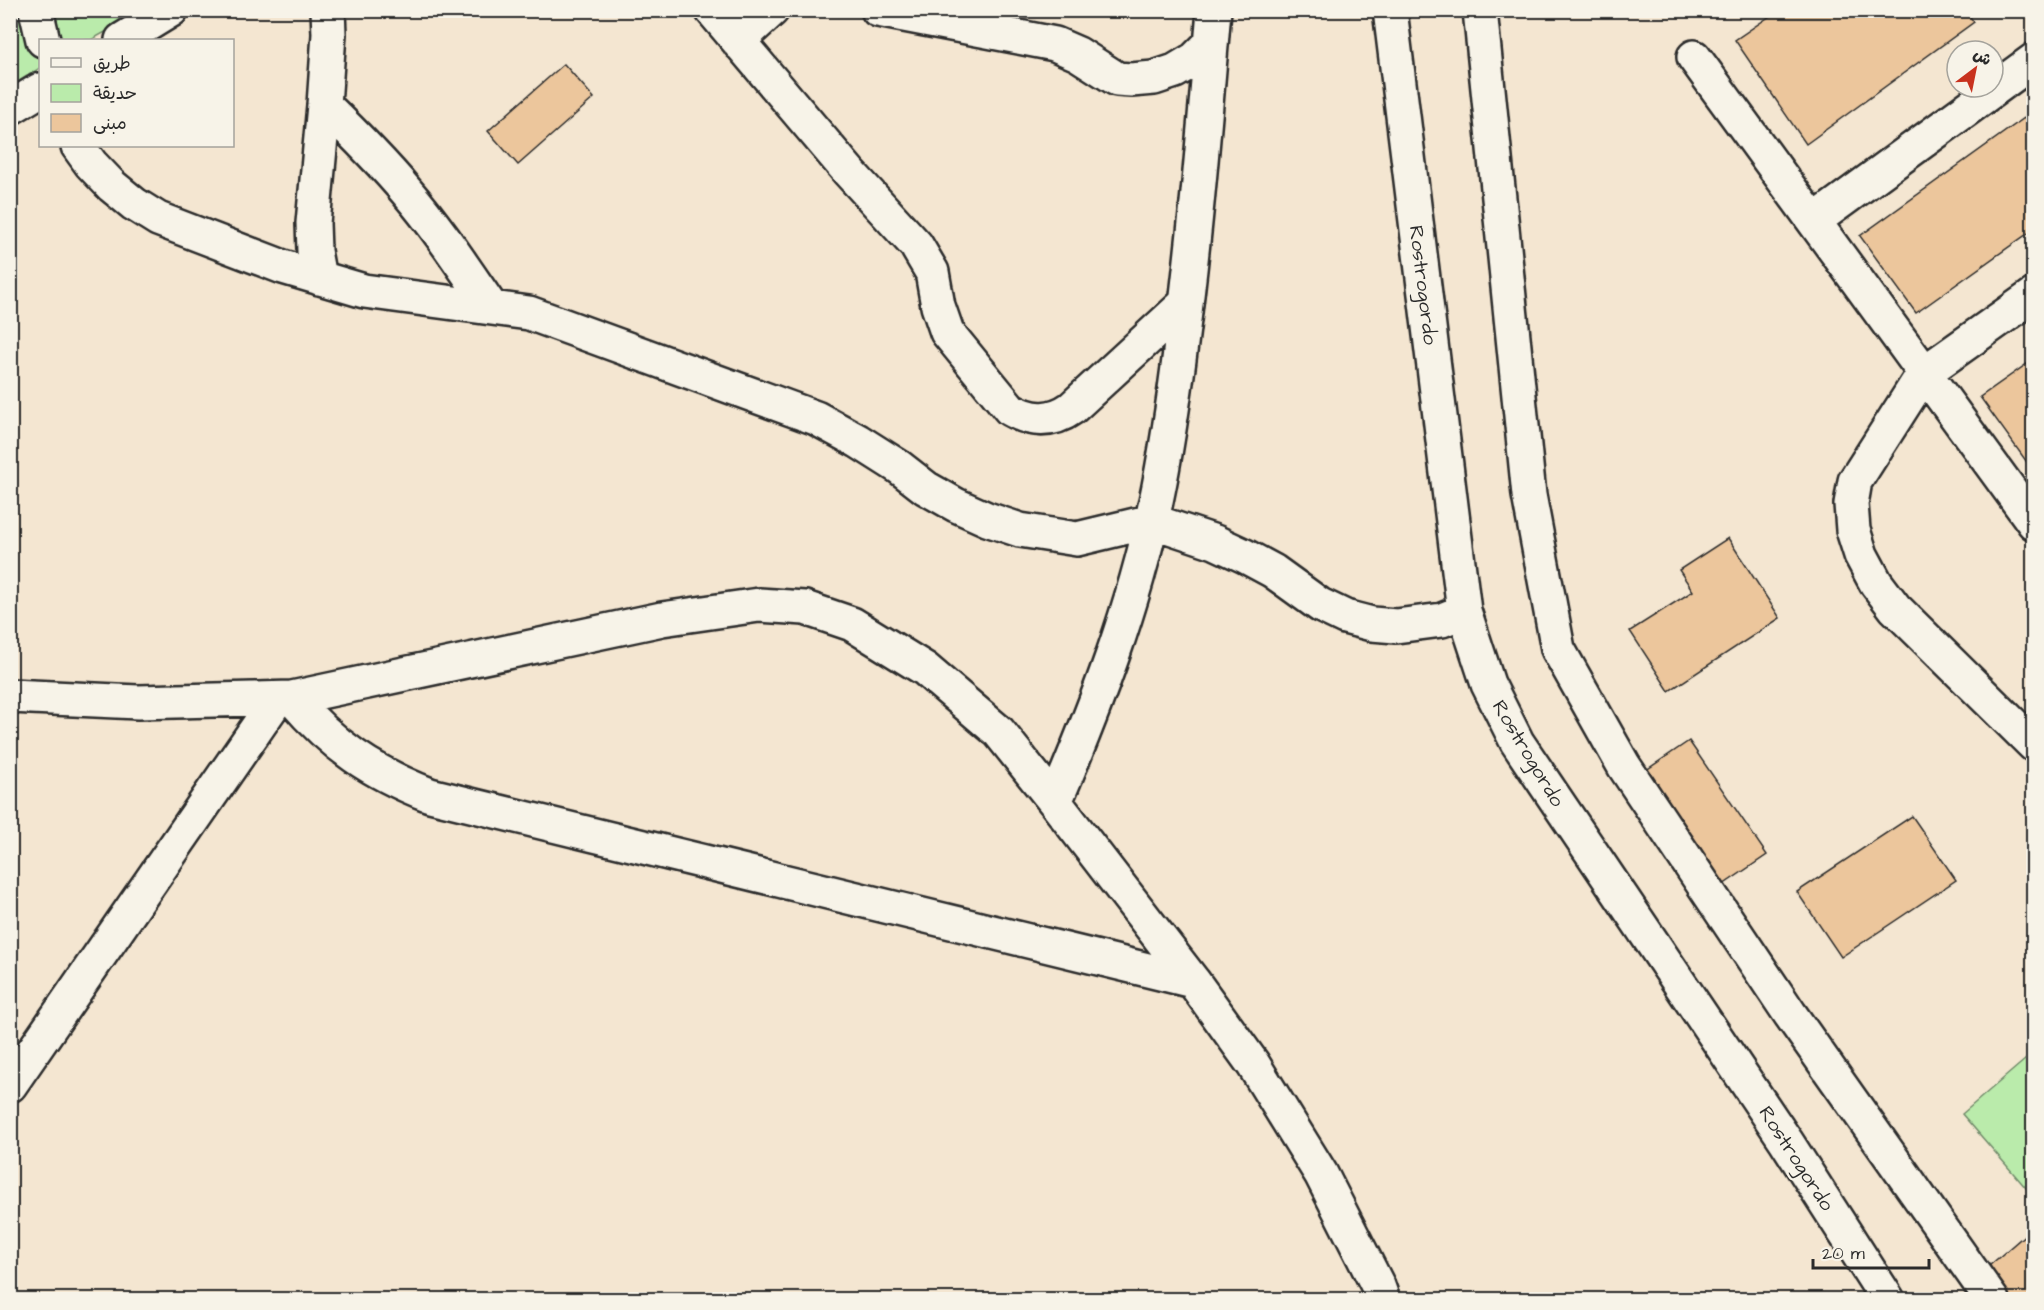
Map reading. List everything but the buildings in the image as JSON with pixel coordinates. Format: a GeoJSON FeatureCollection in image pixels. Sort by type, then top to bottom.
{"type":"FeatureCollection","features":[{"type":"Feature","properties":{"kind":"street"},"geometry":{"type":"LineString","coordinates":[[36,10],[43,39]]}},
{"type":"Feature","properties":{"kind":"street"},"geometry":{"type":"LineString","coordinates":[[124,39],[171,10]]}},
{"type":"Feature","properties":{"kind":"street"},"geometry":{"type":"LineString","coordinates":[[319,278],[314,251],[313,223],[329,34],[328,10]]}},
{"type":"Feature","properties":{"kind":"street"},"geometry":{"type":"LineString","coordinates":[[712,10],[849,172],[916,245],[932,272],[938,306],[947,332],[1010,409],[1023,416],[1036,419],[1063,415],[1186,303]]}},
{"type":"Feature","properties":{"kind":"street"},"geometry":{"type":"LineString","coordinates":[[740,44],[760,20],[772,10]]}},
{"type":"Feature","properties":{"kind":"street"},"geometry":{"type":"LineString","coordinates":[[878,10],[1055,44],[1078,54],[1117,79],[1154,78],[1175,71],[1195,59],[1212,43]]}},
{"type":"Feature","properties":{"kind":"street"},"geometry":{"type":"LineString","coordinates":[[1055,802],[1087,728],[1116,651],[1152,521],[1168,438],[1194,244],[1214,10]]}},
{"type":"Feature","properties":{"kind":"street","name":"Rostrogordo"},"geometry":{"type":"LineString","coordinates":[[1390,10],[1464,611],[1488,684],[1517,741],[1786,1141],[1888,1299]]}},
{"type":"Feature","properties":{"kind":"street"},"geometry":{"type":"LineString","coordinates":[[1480,10],[1529,495],[1558,649],[1624,766],[1644,796],[1790,1014],[1992,1299]]}},
{"type":"Feature","properties":{"kind":"street"},"geometry":{"type":"LineString","coordinates":[[1694,57],[2034,523]]}},
{"type":"Feature","properties":{"kind":"street"},"geometry":{"type":"LineString","coordinates":[[1814,221],[2034,60]]}},
{"type":"Feature","properties":{"kind":"street"},"geometry":{"type":"LineString","coordinates":[[10,108],[39,91]]}},
{"type":"Feature","properties":{"kind":"street"},"geometry":{"type":"LineString","coordinates":[[324,105],[407,193],[445,240],[491,307]]}},
{"type":"Feature","properties":{"kind":"street"},"geometry":{"type":"LineString","coordinates":[[79,147],[112,186],[134,204],[158,219],[283,267],[364,291],[529,313],[816,418],[899,467],[926,488],[956,505],[998,523],[1029,532],[1077,539],[1152,521],[1215,542],[1245,556],[1273,571],[1320,605],[1345,617],[1372,624],[1396,626],[1442,620],[1464,611]]}},
{"type":"Feature","properties":{"kind":"street"},"geometry":{"type":"LineString","coordinates":[[2034,295],[1924,374],[1856,481],[1851,504],[1853,530],[1860,555],[1876,583],[1895,608],[2034,745]]}},
{"type":"Feature","properties":{"kind":"street"},"geometry":{"type":"LineString","coordinates":[[10,696],[138,702],[284,698],[662,620],[759,605],[805,608],[852,624],[925,669],[999,732],[1055,802],[1193,981],[1253,1064],[1321,1174],[1383,1299]]}},
{"type":"Feature","properties":{"kind":"street"},"geometry":{"type":"LineString","coordinates":[[284,698],[355,757],[395,781],[430,795],[1193,981]]}},
{"type":"Feature","properties":{"kind":"street"},"geometry":{"type":"LineString","coordinates":[[10,1085],[284,698]]}},
{"type":"Feature","properties":{"kind":"green space"},"geometry":{"type":"Polygon","coordinates":[[[11,11],[143,11],[93,39],[39,39],[39,69],[11,86],[11,11]]]}},
{"type":"Feature","properties":{"kind":"green space"},"geometry":{"type":"Polygon","coordinates":[[[2026,1059],[2033,1068],[2033,1196],[1962,1114],[2026,1059]]]}}]}
